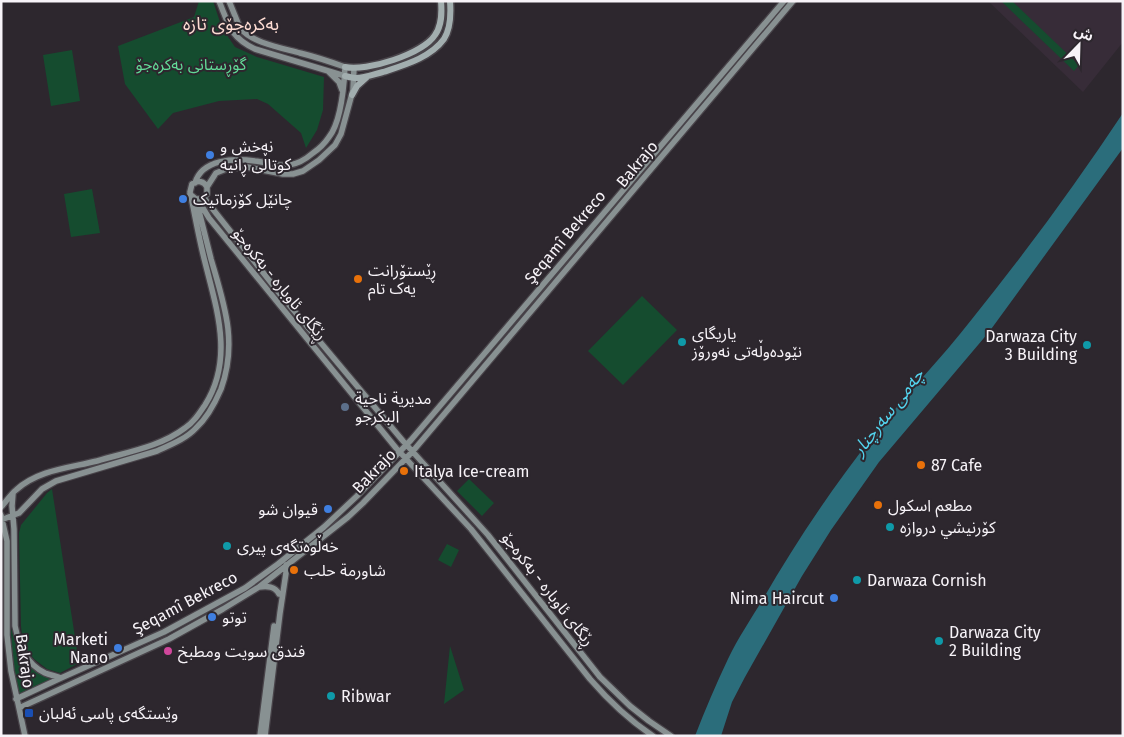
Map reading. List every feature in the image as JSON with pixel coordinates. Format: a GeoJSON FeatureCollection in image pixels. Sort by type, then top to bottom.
{"type":"FeatureCollection","features":[{"type":"Feature","properties":{"kind":"main road"},"geometry":{"type":"LineString","coordinates":[[219,1],[231,30],[245,43],[255,49],[354,78],[368,76],[411,62],[428,53],[439,44],[446,34],[450,24],[450,1]]}},
{"type":"Feature","properties":{"kind":"main road"},"geometry":{"type":"LineString","coordinates":[[229,1],[237,24],[246,35],[354,68],[364,68],[397,58],[427,44],[434,37],[440,26],[441,1]]}},
{"type":"Feature","properties":{"kind":"main road","name":"Şeqamî Bekreco"},"geometry":{"type":"LineString","coordinates":[[406,445],[784,1]]}},
{"type":"Feature","properties":{"kind":"main road","name":"Bakrajo"},"geometry":{"type":"LineString","coordinates":[[2,518],[7,541],[7,636],[11,671],[19,708],[169,639],[259,587],[282,565],[353,512],[413,450],[793,1]]}},
{"type":"Feature","properties":{"kind":"main road"},"geometry":{"type":"LineString","coordinates":[[325,69],[327,61]]}},
{"type":"Feature","properties":{"kind":"main road"},"geometry":{"type":"LineString","coordinates":[[1,507],[13,493],[28,481],[44,474],[155,444],[192,423],[213,389],[218,372],[221,349],[218,317],[190,194],[191,187],[205,167],[220,162],[248,160],[289,165],[307,158],[326,142],[332,133],[343,92],[346,67]]}},
{"type":"Feature","properties":{"kind":"main road"},"geometry":{"type":"LineString","coordinates":[[200,199],[207,194],[207,187],[216,173],[230,168],[247,168],[289,174],[300,172],[308,168],[330,150],[338,140],[343,128],[352,95],[354,68]]}},
{"type":"Feature","properties":{"kind":"main road"},"geometry":{"type":"LineString","coordinates":[[325,69],[336,79],[343,92]]}},
{"type":"Feature","properties":{"kind":"main road"},"geometry":{"type":"LineString","coordinates":[[352,95],[360,82],[368,76]]}},
{"type":"Feature","properties":{"kind":"main road"},"geometry":{"type":"LineString","coordinates":[[195,183],[202,182],[207,187]]}},
{"type":"Feature","properties":{"kind":"main road"},"geometry":{"type":"LineString","coordinates":[[190,194],[200,199]]}},
{"type":"Feature","properties":{"kind":"main road"},"geometry":{"type":"LineString","coordinates":[[2,518],[13,517],[23,510],[49,484],[66,477],[157,451],[179,440],[196,428],[214,403],[224,377],[230,349],[226,315],[200,199]]}},
{"type":"Feature","properties":{"kind":"main road","name":"ڕێگای ئاوبارە - بەکرەجۆ"},"geometry":{"type":"LineString","coordinates":[[200,199],[406,445],[413,450],[488,535],[600,677],[630,706],[671,736]]}},
{"type":"Feature","properties":{"kind":"main road","name":"ڕێگای ئاوبارە - بەکرەجۆ"},"geometry":{"type":"LineString","coordinates":[[200,199],[209,218],[400,453],[471,529],[590,679],[626,716],[653,736]]}},
{"type":"Feature","properties":{"kind":"main road"},"geometry":{"type":"LineString","coordinates":[[218,317],[226,315]]}},
{"type":"Feature","properties":{"kind":"main road"},"geometry":{"type":"LineString","coordinates":[[314,347],[320,343]]}},
{"type":"Feature","properties":{"kind":"main road","name":"Bakrajo"},"geometry":{"type":"LineString","coordinates":[[400,453],[406,445]]}},
{"type":"Feature","properties":{"kind":"main road","name":"Şeqamî Bekreco"},"geometry":{"type":"LineString","coordinates":[[16,699],[164,632],[282,565],[357,496],[400,453]]}},
{"type":"Feature","properties":{"kind":"main road"},"geometry":{"type":"LineString","coordinates":[[44,474],[49,484]]}},
{"type":"Feature","properties":{"kind":"main road","name":"Bakrajo"},"geometry":{"type":"LineString","coordinates":[[13,493],[15,626],[23,651],[30,662],[44,672],[61,678]]}},
{"type":"Feature","properties":{"kind":"main road"},"geometry":{"type":"LineString","coordinates":[[1,533],[7,541]]}},
{"type":"Feature","properties":{"kind":"main road"},"geometry":{"type":"LineString","coordinates":[[260,736],[282,565]]}},
{"type":"Feature","properties":{"kind":"main road"},"geometry":{"type":"LineString","coordinates":[[265,736],[280,613],[282,565]]}},
{"type":"Feature","properties":{"kind":"main road"},"geometry":{"type":"LineString","coordinates":[[265,574],[269,579]]}},
{"type":"Feature","properties":{"kind":"main road"},"geometry":{"type":"LineString","coordinates":[[259,587],[272,587],[279,594]]}},
{"type":"Feature","properties":{"kind":"main road"},"geometry":{"type":"LineString","coordinates":[[32,693],[35,701]]}},
{"type":"Feature","properties":{"kind":"main road"},"geometry":{"type":"LineString","coordinates":[[19,708],[25,736]]}},
{"type":"Feature","properties":{"kind":"shaded area"},"geometry":{"type":"Polygon","coordinates":[[[988,1],[1123,1],[1123,42],[1083,92],[988,1]]]}},
{"type":"Feature","properties":{"kind":"green space","name":"گۆڕستانی بەکرەجۆ"},"geometry":{"type":"Polygon","coordinates":[[[199,1],[213,1],[222,28],[235,47],[257,57],[324,77],[323,110],[317,130],[306,148],[301,133],[268,104],[257,99],[219,101],[173,113],[158,129],[125,84],[118,46],[194,17],[199,1]]]}},
{"type":"Feature","properties":{"kind":"green space"},"geometry":{"type":"Polygon","coordinates":[[[1001,1],[1012,1],[1079,65],[1074,71],[1001,1]]]}},
{"type":"Feature","properties":{"kind":"green space"},"geometry":{"type":"Polygon","coordinates":[[[72,50],[80,101],[51,106],[43,55],[72,50]]]}},
{"type":"Feature","properties":{"kind":"green space"},"geometry":{"type":"Polygon","coordinates":[[[92,189],[100,233],[71,237],[64,194],[92,189]]]}},
{"type":"Feature","properties":{"kind":"green space"},"geometry":{"type":"Polygon","coordinates":[[[642,296],[677,330],[623,385],[588,351],[642,296]]]}},
{"type":"Feature","properties":{"kind":"green space"},"geometry":{"type":"Polygon","coordinates":[[[469,479],[494,503],[482,516],[457,491],[469,479]]]}},
{"type":"Feature","properties":{"kind":"green space"},"geometry":{"type":"Polygon","coordinates":[[[52,489],[79,663],[60,673],[47,669],[34,659],[23,645],[21,626],[19,533],[21,525],[52,489]]]}},
{"type":"Feature","properties":{"kind":"green space"},"geometry":{"type":"Polygon","coordinates":[[[447,544],[459,550],[451,567],[438,560],[447,544]]]}},
{"type":"Feature","properties":{"kind":"green space"},"geometry":{"type":"Polygon","coordinates":[[[11,628],[23,659],[41,674],[52,680],[19,694],[12,658],[11,628]]]}},
{"type":"Feature","properties":{"kind":"green space"},"geometry":{"type":"Polygon","coordinates":[[[450,646],[464,690],[444,704],[450,646]]]}},
{"type":"Feature","properties":{"kind":"water"},"geometry":{"type":"Polygon","coordinates":[[[1123,113],[1123,148],[989,332],[879,462],[831,530],[802,576],[745,677],[732,702],[721,736],[695,736],[715,687],[736,644],[815,516],[874,435],[960,334],[1011,269],[1069,192],[1123,113]]]}},
{"type":"Feature","properties":{"kind":"place","name":"نەخش و کوتاڵی ڕانیە"},"geometry":{"type":"Point","coordinates":[210,155]}},
{"type":"Feature","properties":{"kind":"place","name":"چانێل کۆزماتیک"},"geometry":{"type":"Point","coordinates":[183,199]}},
{"type":"Feature","properties":{"kind":"place","name":"ڕێستۆرانت یەک تام"},"geometry":{"type":"Point","coordinates":[358,279]}},
{"type":"Feature","properties":{"kind":"place","name":"یاریگای نێودەوڵەتی نەورۆز"},"geometry":{"type":"Point","coordinates":[682,342]}},
{"type":"Feature","properties":{"kind":"place","name":"Darwaza City 3 Building"},"geometry":{"type":"Point","coordinates":[1087,345]}},
{"type":"Feature","properties":{"kind":"place","name":"مدیریة ناحية البكرجو"},"geometry":{"type":"Point","coordinates":[345,407]}},
{"type":"Feature","properties":{"kind":"place","name":"87 Cafe"},"geometry":{"type":"Point","coordinates":[921,465]}},
{"type":"Feature","properties":{"kind":"place","name":"Italya Ice-cream"},"geometry":{"type":"Point","coordinates":[404,471]}},
{"type":"Feature","properties":{"kind":"place","name":"مطعم اسكول"},"geometry":{"type":"Point","coordinates":[878,505]}},
{"type":"Feature","properties":{"kind":"place","name":"قیوان شو"},"geometry":{"type":"Point","coordinates":[328,509]}},
{"type":"Feature","properties":{"kind":"place","name":"کۆرنيشي دروازە"},"geometry":{"type":"Point","coordinates":[890,527]}},
{"type":"Feature","properties":{"kind":"place","name":"خەڵوەتگەی پیری"},"geometry":{"type":"Point","coordinates":[227,546]}},
{"type":"Feature","properties":{"kind":"place","name":"شاورمة حلب"},"geometry":{"type":"Point","coordinates":[294,570]}},
{"type":"Feature","properties":{"kind":"place","name":"Darwaza Cornish"},"geometry":{"type":"Point","coordinates":[857,580]}},
{"type":"Feature","properties":{"kind":"place","name":"Nima Haircut"},"geometry":{"type":"Point","coordinates":[834,598]}},
{"type":"Feature","properties":{"kind":"place","name":"توتو"},"geometry":{"type":"Point","coordinates":[212,617]}},
{"type":"Feature","properties":{"kind":"place","name":"Darwaza City 2 Building"},"geometry":{"type":"Point","coordinates":[939,641]}},
{"type":"Feature","properties":{"kind":"place","name":"Marketi Nano"},"geometry":{"type":"Point","coordinates":[118,648]}},
{"type":"Feature","properties":{"kind":"place","name":"فندق سويت ومطبخ"},"geometry":{"type":"Point","coordinates":[168,651]}},
{"type":"Feature","properties":{"kind":"place","name":"Ribwar"},"geometry":{"type":"Point","coordinates":[331,696]}},
{"type":"Feature","properties":{"kind":"place","name":"وێستگەی پاسی ئەلبان"},"geometry":{"type":"Point","coordinates":[29,713]}},
{"type":"Feature","properties":{"kind":"district","name":"بەکرەجۆی تازە"},"geometry":{"type":"Point","coordinates":[231,24]}},
{"type":"Feature","properties":{"kind":"water label","name":"چەمی سەرچنار"},"geometry":{"type":"Point","coordinates":[888,412]}}]}
